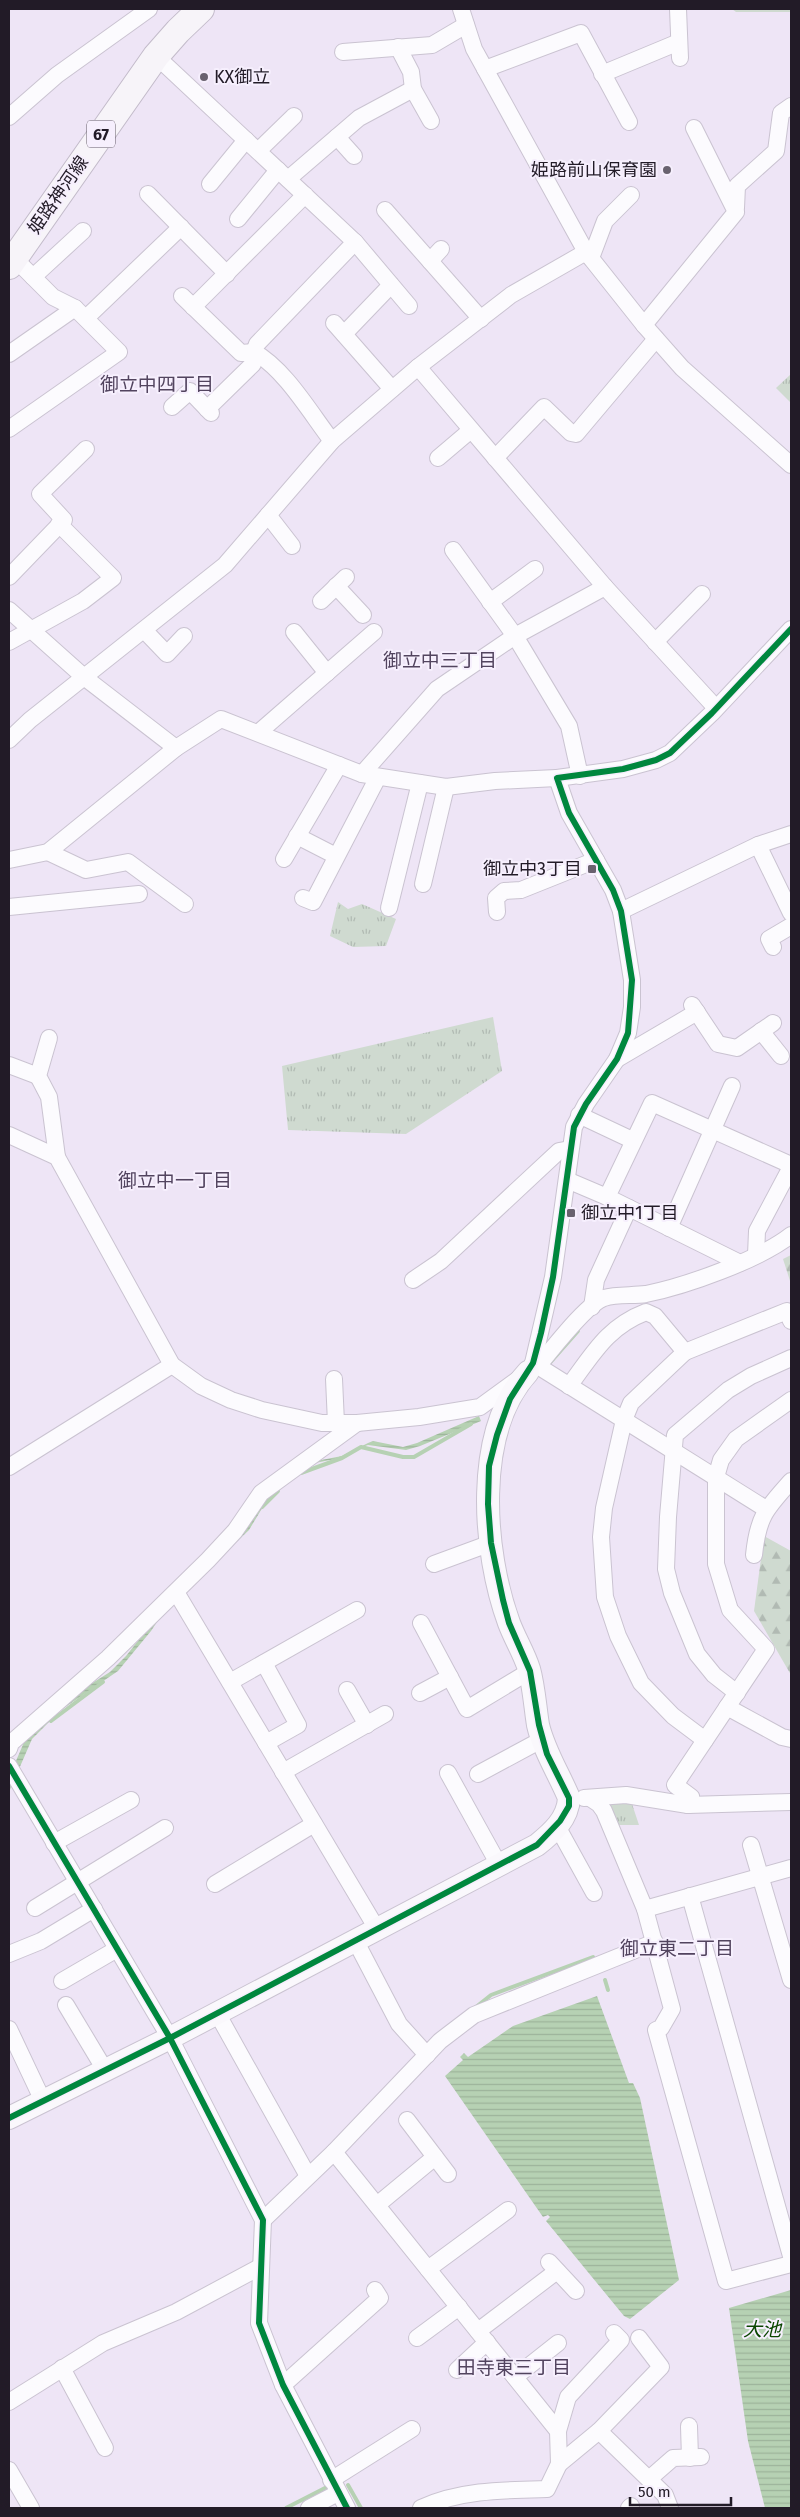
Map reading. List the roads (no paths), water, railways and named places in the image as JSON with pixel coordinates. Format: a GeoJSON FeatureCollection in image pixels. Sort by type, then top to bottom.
{"type":"FeatureCollection","features":[{"type":"Feature","properties":{"kind":"main road","name":"姫路神河線"},"geometry":{"type":"LineString","coordinates":[[11,262],[156,56],[201,9]]}},
{"type":"Feature","properties":{"kind":"street"},"geometry":{"type":"LineString","coordinates":[[9,117],[56,75],[148,9]]}},
{"type":"Feature","properties":{"kind":"street"},"geometry":{"type":"LineString","coordinates":[[461,9],[474,49],[589,255],[644,325],[682,368],[791,465]]}},
{"type":"Feature","properties":{"kind":"street"},"geometry":{"type":"LineString","coordinates":[[602,74],[679,50],[678,9]]}},
{"type":"Feature","properties":{"kind":"street"},"geometry":{"type":"LineString","coordinates":[[343,52],[432,45],[466,25]]}},
{"type":"Feature","properties":{"kind":"street"},"geometry":{"type":"LineString","coordinates":[[485,69],[581,33],[630,122]]}},
{"type":"Feature","properties":{"kind":"street"},"geometry":{"type":"LineString","coordinates":[[398,47],[411,72],[413,89],[432,121]]}},
{"type":"Feature","properties":{"kind":"street"},"geometry":{"type":"LineString","coordinates":[[156,56],[356,242],[409,306]]}},
{"type":"Feature","properties":{"kind":"street"},"geometry":{"type":"LineString","coordinates":[[238,219],[283,174],[337,137],[359,118],[413,89]]}},
{"type":"Feature","properties":{"kind":"street"},"geometry":{"type":"LineString","coordinates":[[644,325],[736,212],[737,186],[776,151],[781,113],[791,106]]}},
{"type":"Feature","properties":{"kind":"street"},"geometry":{"type":"LineString","coordinates":[[258,152],[294,116]]}},
{"type":"Feature","properties":{"kind":"street"},"geometry":{"type":"LineString","coordinates":[[694,128],[736,212]]}},
{"type":"Feature","properties":{"kind":"street"},"geometry":{"type":"LineString","coordinates":[[337,137],[354,156]]}},
{"type":"Feature","properties":{"kind":"street"},"geometry":{"type":"LineString","coordinates":[[210,184],[246,140]]}},
{"type":"Feature","properties":{"kind":"street"},"geometry":{"type":"LineString","coordinates":[[148,194],[227,274]]}},
{"type":"Feature","properties":{"kind":"street"},"geometry":{"type":"LineString","coordinates":[[305,195],[227,274],[187,302],[240,353],[254,352],[263,357],[286,381],[332,441]]}},
{"type":"Feature","properties":{"kind":"street"},"geometry":{"type":"LineString","coordinates":[[9,740],[30,720],[225,565],[332,441],[418,367],[511,295],[589,255],[605,222],[631,195]]}},
{"type":"Feature","properties":{"kind":"street"},"geometry":{"type":"LineString","coordinates":[[385,210],[481,319]]}},
{"type":"Feature","properties":{"kind":"street"},"geometry":{"type":"LineString","coordinates":[[9,354],[80,313],[181,227]]}},
{"type":"Feature","properties":{"kind":"street"},"geometry":{"type":"LineString","coordinates":[[34,277],[83,231]]}},
{"type":"Feature","properties":{"kind":"street"},"geometry":{"type":"LineString","coordinates":[[172,407],[190,390],[209,411],[253,364],[257,344],[356,242]]}},
{"type":"Feature","properties":{"kind":"street"},"geometry":{"type":"LineString","coordinates":[[430,261],[442,249]]}},
{"type":"Feature","properties":{"kind":"street"},"geometry":{"type":"LineString","coordinates":[[9,429],[119,352],[80,313],[53,297],[34,277],[11,262]]}},
{"type":"Feature","properties":{"kind":"street"},"geometry":{"type":"LineString","coordinates":[[391,285],[338,329],[392,389]]}},
{"type":"Feature","properties":{"kind":"street"},"geometry":{"type":"LineString","coordinates":[[495,458],[544,407],[571,433],[576,434],[656,339]]}},
{"type":"Feature","properties":{"kind":"street"},"geometry":{"type":"LineString","coordinates":[[418,367],[605,587],[716,708]]}},
{"type":"Feature","properties":{"kind":"street"},"geometry":{"type":"LineString","coordinates":[[438,458],[471,430]]}},
{"type":"Feature","properties":{"kind":"street"},"geometry":{"type":"LineString","coordinates":[[9,577],[64,520],[40,494],[86,449]]}},
{"type":"Feature","properties":{"kind":"street"},"geometry":{"type":"LineString","coordinates":[[268,515],[292,546]]}},
{"type":"Feature","properties":{"kind":"street"},"geometry":{"type":"LineString","coordinates":[[9,642],[83,601],[113,578],[59,524]]}},
{"type":"Feature","properties":{"kind":"street"},"geometry":{"type":"LineString","coordinates":[[453,550],[514,636],[569,726],[580,776]]}},
{"type":"Feature","properties":{"kind":"street"},"geometry":{"type":"LineString","coordinates":[[490,602],[535,569]]}},
{"type":"Feature","properties":{"kind":"street"},"geometry":{"type":"LineString","coordinates":[[321,601],[341,582],[363,615]]}},
{"type":"Feature","properties":{"kind":"street"},"geometry":{"type":"LineString","coordinates":[[303,898],[313,902],[336,856],[370,776],[438,689],[514,636],[605,587]]}},
{"type":"Feature","properties":{"kind":"street"},"geometry":{"type":"LineString","coordinates":[[655,642],[700,603]]}},
{"type":"Feature","properties":{"kind":"street"},"geometry":{"type":"LineString","coordinates":[[9,610],[84,677],[176,748]]}},
{"type":"Feature","properties":{"kind":"street"},"geometry":{"type":"LineString","coordinates":[[9,860],[48,852],[176,748],[221,719],[370,776],[446,787],[495,781],[580,776],[623,769],[656,760],[670,753],[682,742],[791,629]]}},
{"type":"Feature","properties":{"kind":"street"},"geometry":{"type":"LineString","coordinates":[[144,630],[167,654],[184,636]]}},
{"type":"Feature","properties":{"kind":"street"},"geometry":{"type":"LineString","coordinates":[[294,632],[327,673]]}},
{"type":"Feature","properties":{"kind":"street"},"geometry":{"type":"LineString","coordinates":[[258,733],[374,632]]}},
{"type":"Feature","properties":{"kind":"street"},"geometry":{"type":"LineString","coordinates":[[284,859],[339,765]]}},
{"type":"Feature","properties":{"kind":"street"},"geometry":{"type":"LineString","coordinates":[[9,1065],[38,1076],[49,1096],[57,1157],[172,1365],[201,1386],[231,1400],[262,1410],[322,1422],[356,1423],[418,1417],[480,1407],[536,1368],[553,1277],[574,1127],[579,1115],[617,1059],[628,1033],[632,1007],[630,961],[622,911],[613,890],[569,813],[557,778]]}},
{"type":"Feature","properties":{"kind":"street"},"geometry":{"type":"LineString","coordinates":[[389,908],[420,783]]}},
{"type":"Feature","properties":{"kind":"street"},"geometry":{"type":"LineString","coordinates":[[423,884],[446,787]]}},
{"type":"Feature","properties":{"kind":"street"},"geometry":{"type":"LineString","coordinates":[[622,911],[758,845],[791,834]]}},
{"type":"Feature","properties":{"kind":"street"},"geometry":{"type":"LineString","coordinates":[[297,836],[336,856]]}},
{"type":"Feature","properties":{"kind":"street"},"geometry":{"type":"LineString","coordinates":[[758,845],[791,913]]}},
{"type":"Feature","properties":{"kind":"street"},"geometry":{"type":"LineString","coordinates":[[48,852],[86,870],[128,862],[185,904]]}},
{"type":"Feature","properties":{"kind":"street"},"geometry":{"type":"LineString","coordinates":[[497,912],[496,898],[504,891],[521,890],[596,860]]}},
{"type":"Feature","properties":{"kind":"street"},"geometry":{"type":"LineString","coordinates":[[9,907],[139,894]]}},
{"type":"Feature","properties":{"kind":"street"},"geometry":{"type":"LineString","coordinates":[[773,947],[769,939],[791,926]]}},
{"type":"Feature","properties":{"kind":"street"},"geometry":{"type":"LineString","coordinates":[[617,1059],[695,1008],[718,1044],[738,1048],[767,1027],[781,1056]]}},
{"type":"Feature","properties":{"kind":"street"},"geometry":{"type":"LineString","coordinates":[[38,1076],[49,1038]]}},
{"type":"Feature","properties":{"kind":"street"},"geometry":{"type":"LineString","coordinates":[[668,1228],[732,1086]]}},
{"type":"Feature","properties":{"kind":"street"},"geometry":{"type":"LineString","coordinates":[[607,1198],[632,1140],[652,1102],[791,1166],[757,1231],[756,1255]]}},
{"type":"Feature","properties":{"kind":"street"},"geometry":{"type":"LineString","coordinates":[[579,1115],[632,1140]]}},
{"type":"Feature","properties":{"kind":"street"},"geometry":{"type":"LineString","coordinates":[[9,1136],[57,1157]]}},
{"type":"Feature","properties":{"kind":"street"},"geometry":{"type":"LineString","coordinates":[[413,1280],[442,1261],[559,1151],[570,1150]]}},
{"type":"Feature","properties":{"kind":"street"},"geometry":{"type":"LineString","coordinates":[[566,1180],[629,1208],[740,1263]]}},
{"type":"Feature","properties":{"kind":"street"},"geometry":{"type":"LineString","coordinates":[[592,1307],[596,1280],[629,1208]]}},
{"type":"Feature","properties":{"kind":"street"},"geometry":{"type":"LineString","coordinates":[[791,1235],[740,1263],[679,1285],[646,1294],[603,1298],[592,1307],[510,1399],[492,1451],[488,1487],[491,1543],[509,1623],[530,1671],[547,1754],[580,1798],[599,1804],[604,1812],[645,1909],[655,1942],[672,2009],[661,2028],[656,2030],[726,2281],[791,2264]]}},
{"type":"Feature","properties":{"kind":"street"},"geometry":{"type":"LineString","coordinates":[[705,1740],[673,1716],[642,1683],[618,1636],[606,1597],[602,1537],[604,1508],[624,1420],[631,1403],[685,1352],[787,1311],[791,1321]]}},
{"type":"Feature","properties":{"kind":"street"},"geometry":{"type":"LineString","coordinates":[[569,1386],[606,1336],[626,1320],[646,1312],[655,1316],[685,1352]]}},
{"type":"Feature","properties":{"kind":"street"},"geometry":{"type":"LineString","coordinates":[[737,1693],[714,1675],[697,1654],[672,1593],[666,1569],[675,1435],[728,1390],[791,1358]]}},
{"type":"Feature","properties":{"kind":"street"},"geometry":{"type":"LineString","coordinates":[[9,1467],[172,1365]]}},
{"type":"Feature","properties":{"kind":"street"},"geometry":{"type":"LineString","coordinates":[[536,1368],[674,1450],[766,1509]]}},
{"type":"Feature","properties":{"kind":"street"},"geometry":{"type":"LineString","coordinates":[[334,1379],[336,1423]]}},
{"type":"Feature","properties":{"kind":"street"},"geometry":{"type":"LineString","coordinates":[[688,1805],[691,1797],[675,1785],[766,1649],[730,1610],[716,1564],[716,1477],[721,1460],[736,1439],[791,1400]]}},
{"type":"Feature","properties":{"kind":"street"},"geometry":{"type":"LineString","coordinates":[[9,1744],[179,1596],[235,1532],[261,1493],[356,1423]]}},
{"type":"Feature","properties":{"kind":"street"},"geometry":{"type":"LineString","coordinates":[[754,1555],[756,1529],[766,1509],[791,1481]]}},
{"type":"Feature","properties":{"kind":"street"},"geometry":{"type":"LineString","coordinates":[[434,1564],[491,1543]]}},
{"type":"Feature","properties":{"kind":"street"},"geometry":{"type":"LineString","coordinates":[[179,1596],[377,1929]]}},
{"type":"Feature","properties":{"kind":"street"},"geometry":{"type":"LineString","coordinates":[[230,1682],[358,1610]]}},
{"type":"Feature","properties":{"kind":"street"},"geometry":{"type":"LineString","coordinates":[[421,1623],[467,1708],[530,1671]]}},
{"type":"Feature","properties":{"kind":"street"},"geometry":{"type":"LineString","coordinates":[[264,1663],[298,1725],[266,1743]]}},
{"type":"Feature","properties":{"kind":"street"},"geometry":{"type":"LineString","coordinates":[[420,1693],[450,1677]]}},
{"type":"Feature","properties":{"kind":"street"},"geometry":{"type":"LineString","coordinates":[[347,1690],[367,1725]]}},
{"type":"Feature","properties":{"kind":"street"},"geometry":{"type":"LineString","coordinates":[[727,1708],[782,1737],[791,1739]]}},
{"type":"Feature","properties":{"kind":"street"},"geometry":{"type":"LineString","coordinates":[[283,1772],[385,1714]]}},
{"type":"Feature","properties":{"kind":"street"},"geometry":{"type":"LineString","coordinates":[[478,1774],[543,1739]]}},
{"type":"Feature","properties":{"kind":"street"},"geometry":{"type":"LineString","coordinates":[[9,1766],[170,2038],[263,2220],[259,2324],[283,2385],[334,2487],[347,2508]]}},
{"type":"Feature","properties":{"kind":"street"},"geometry":{"type":"LineString","coordinates":[[448,1773],[499,1865]]}},
{"type":"Feature","properties":{"kind":"street"},"geometry":{"type":"LineString","coordinates":[[9,2118],[170,2038],[537,1845],[557,1826],[580,1798],[626,1795],[688,1805],[791,1802]]}},
{"type":"Feature","properties":{"kind":"street"},"geometry":{"type":"LineString","coordinates":[[54,1843],[131,1800]]}},
{"type":"Feature","properties":{"kind":"street"},"geometry":{"type":"LineString","coordinates":[[215,1884],[314,1824]]}},
{"type":"Feature","properties":{"kind":"street"},"geometry":{"type":"LineString","coordinates":[[557,1826],[594,1893]]}},
{"type":"Feature","properties":{"kind":"street"},"geometry":{"type":"LineString","coordinates":[[34,1908],[165,1828]]}},
{"type":"Feature","properties":{"kind":"street"},"geometry":{"type":"LineString","coordinates":[[751,1845],[791,1980]]}},
{"type":"Feature","properties":{"kind":"street"},"geometry":{"type":"LineString","coordinates":[[645,1909],[791,1868]]}},
{"type":"Feature","properties":{"kind":"street"},"geometry":{"type":"LineString","coordinates":[[690,1896],[791,2256]]}},
{"type":"Feature","properties":{"kind":"street"},"geometry":{"type":"LineString","coordinates":[[9,1954],[41,1941],[94,1909]]}},
{"type":"Feature","properties":{"kind":"street"},"geometry":{"type":"LineString","coordinates":[[355,1940],[399,2024],[427,2055]]}},
{"type":"Feature","properties":{"kind":"street"},"geometry":{"type":"LineString","coordinates":[[263,2220],[334,2152],[440,2041],[474,2015],[655,1942]]}},
{"type":"Feature","properties":{"kind":"street"},"geometry":{"type":"LineString","coordinates":[[62,1981],[117,1948]]}},
{"type":"Feature","properties":{"kind":"street"},"geometry":{"type":"LineString","coordinates":[[74,2010],[104,2070]]}},
{"type":"Feature","properties":{"kind":"street"},"geometry":{"type":"LineString","coordinates":[[217,2013],[308,2176]]}},
{"type":"Feature","properties":{"kind":"street"},"geometry":{"type":"LineString","coordinates":[[9,2029],[43,2101]]}},
{"type":"Feature","properties":{"kind":"street"},"geometry":{"type":"LineString","coordinates":[[407,2120],[448,2174]]}},
{"type":"Feature","properties":{"kind":"street"},"geometry":{"type":"LineString","coordinates":[[334,2152],[558,2431]]}},
{"type":"Feature","properties":{"kind":"street"},"geometry":{"type":"LineString","coordinates":[[377,2205],[435,2157]]}},
{"type":"Feature","properties":{"kind":"street"},"geometry":{"type":"LineString","coordinates":[[428,2269],[508,2210]]}},
{"type":"Feature","properties":{"kind":"street"},"geometry":{"type":"LineString","coordinates":[[457,2370],[482,2336],[553,2266],[576,2291]]}},
{"type":"Feature","properties":{"kind":"street"},"geometry":{"type":"LineString","coordinates":[[9,2402],[103,2342],[176,2312],[260,2267]]}},
{"type":"Feature","properties":{"kind":"street"},"geometry":{"type":"LineString","coordinates":[[283,2385],[341,2324],[380,2298],[374,2290]]}},
{"type":"Feature","properties":{"kind":"street"},"geometry":{"type":"LineString","coordinates":[[417,2338],[459,2307]]}},
{"type":"Feature","properties":{"kind":"street"},"geometry":{"type":"LineString","coordinates":[[559,2464],[558,2431],[568,2397],[621,2340],[614,2334]]}},
{"type":"Feature","properties":{"kind":"street"},"geometry":{"type":"LineString","coordinates":[[421,2508],[452,2497],[493,2491],[547,2488],[559,2464],[599,2431],[661,2367],[639,2338]]}},
{"type":"Feature","properties":{"kind":"street"},"geometry":{"type":"LineString","coordinates":[[516,2377],[558,2343]]}},
{"type":"Feature","properties":{"kind":"street"},"geometry":{"type":"LineString","coordinates":[[62,2368],[97,2421],[105,2448]]}},
{"type":"Feature","properties":{"kind":"street"},"geometry":{"type":"LineString","coordinates":[[650,2479],[673,2458],[696,2457],[689,2426]]}},
{"type":"Feature","properties":{"kind":"street"},"geometry":{"type":"LineString","coordinates":[[309,2508],[412,2429]]}},
{"type":"Feature","properties":{"kind":"street"},"geometry":{"type":"LineString","coordinates":[[599,2431],[665,2495],[670,2508]]}},
{"type":"Feature","properties":{"kind":"street"},"geometry":{"type":"LineString","coordinates":[[9,2470],[31,2508]]}},
{"type":"Feature","properties":{"kind":"water"},"geometry":{"type":"Polygon","coordinates":[[[479,1416],[481,1421],[406,1450],[368,1445],[356,1449],[373,1441],[403,1447],[417,1443],[479,1416]]]}},
{"type":"Feature","properties":{"kind":"water"},"geometry":{"type":"Polygon","coordinates":[[[356,1449],[345,1457],[310,1464],[284,1481],[267,1500],[249,1530],[165,1610],[151,1631],[118,1671],[61,1710],[32,1739],[9,1792],[9,1777],[25,1740],[78,1692],[110,1672],[126,1656],[163,1609],[247,1525],[262,1501],[282,1480],[311,1462],[342,1456],[356,1449]]]}},
{"type":"Feature","properties":{"kind":"water"},"geometry":{"type":"Polygon","coordinates":[[[597,1996],[629,2083],[633,2083],[640,2098],[679,2280],[630,2319],[624,2316],[546,2221],[550,2217],[548,2215],[543,2217],[445,2076],[463,2060],[460,2057],[464,2053],[468,2057],[513,2026],[597,1996]]]}},
{"type":"Feature","properties":{"kind":"water","name":"大池"},"geometry":{"type":"Polygon","coordinates":[[[791,2290],[791,2508],[765,2508],[748,2441],[729,2308],[791,2290]]]}},
{"type":"Feature","properties":{"kind":"waterway"},"geometry":{"type":"LineString","coordinates":[[548,1365],[578,1331]]}},
{"type":"Feature","properties":{"kind":"waterway"},"geometry":{"type":"LineString","coordinates":[[301,1473],[342,1458],[361,1447],[403,1457],[414,1457],[471,1424]]}},
{"type":"Feature","properties":{"kind":"waterway"},"geometry":{"type":"LineString","coordinates":[[262,1507],[278,1491]]}},
{"type":"Feature","properties":{"kind":"waterway"},"geometry":{"type":"LineString","coordinates":[[51,1721],[103,1682]]}},
{"type":"Feature","properties":{"kind":"waterway"},"geometry":{"type":"LineString","coordinates":[[476,2007],[491,1995],[593,1957]]}},
{"type":"Feature","properties":{"kind":"waterway"},"geometry":{"type":"LineString","coordinates":[[605,1980],[608,1990]]}},
{"type":"Feature","properties":{"kind":"waterway"},"geometry":{"type":"LineString","coordinates":[[348,2485],[361,2508]]}},
{"type":"Feature","properties":{"kind":"waterway"},"geometry":{"type":"LineString","coordinates":[[286,2508],[327,2487]]}},
{"type":"Feature","properties":{"kind":"place","name":"KX御立"},"geometry":{"type":"Point","coordinates":[204,77]}},
{"type":"Feature","properties":{"kind":"place","name":"姫路前山保育園"},"geometry":{"type":"Point","coordinates":[667,170]}},
{"type":"Feature","properties":{"kind":"place","name":"御立中3丁目"},"geometry":{"type":"Point","coordinates":[592,869]}},
{"type":"Feature","properties":{"kind":"place","name":"御立中1丁目"},"geometry":{"type":"Point","coordinates":[571,1213]}},
{"type":"Feature","properties":{"kind":"district","name":"御立中四丁目"},"geometry":{"type":"Point","coordinates":[157,384]}},
{"type":"Feature","properties":{"kind":"district","name":"御立中三丁目"},"geometry":{"type":"Point","coordinates":[440,660]}},
{"type":"Feature","properties":{"kind":"district","name":"御立中一丁目"},"geometry":{"type":"Point","coordinates":[175,1180]}},
{"type":"Feature","properties":{"kind":"district","name":"御立東二丁目"},"geometry":{"type":"Point","coordinates":[677,1948]}},
{"type":"Feature","properties":{"kind":"district","name":"田寺東三丁目"},"geometry":{"type":"Point","coordinates":[514,2367]}}]}
